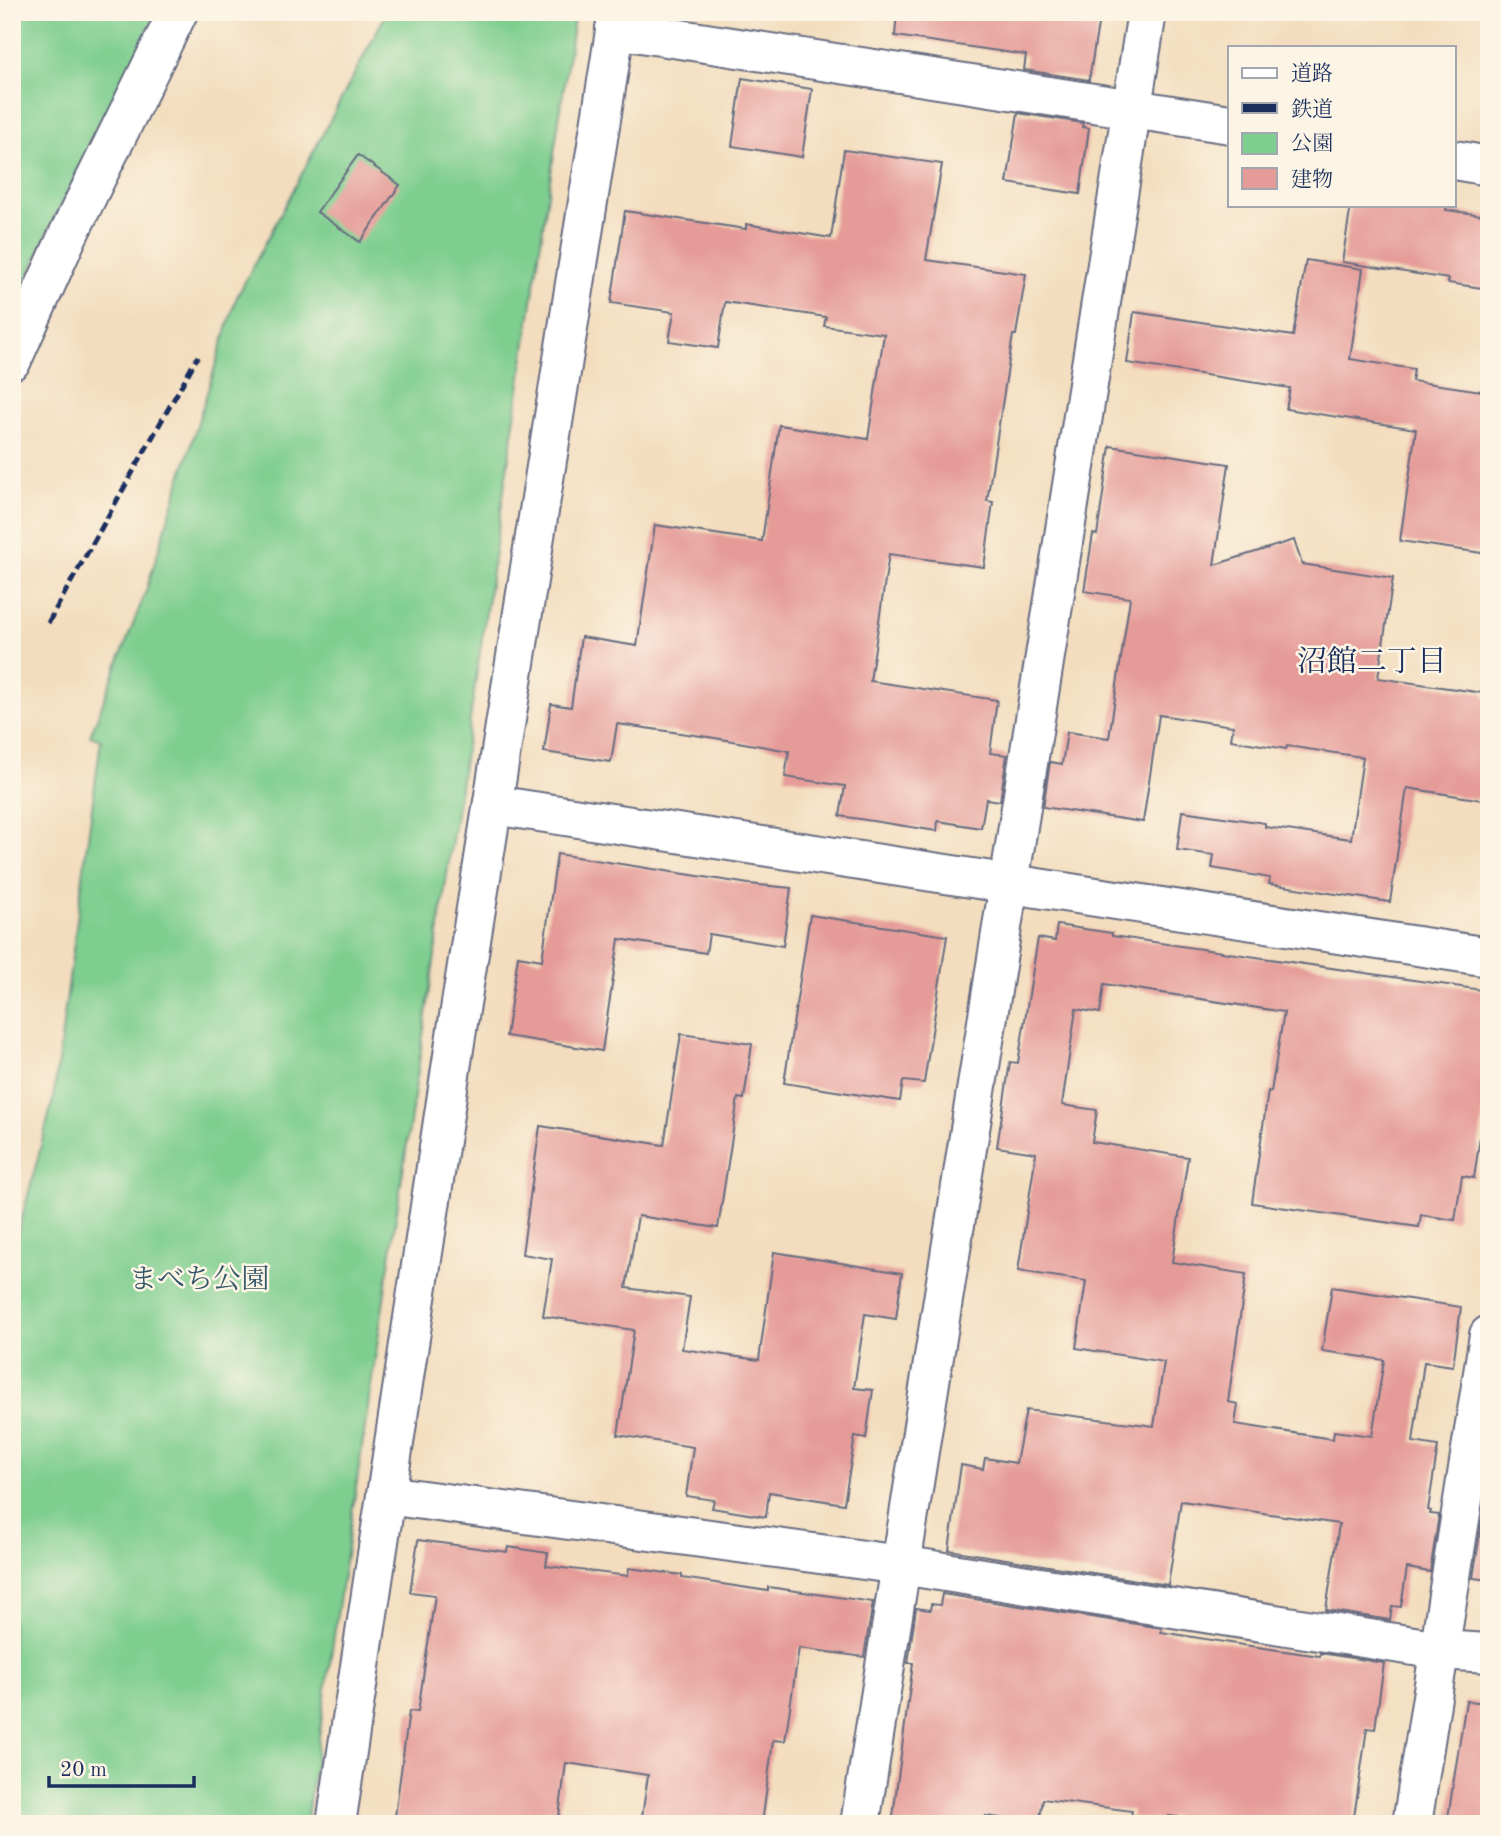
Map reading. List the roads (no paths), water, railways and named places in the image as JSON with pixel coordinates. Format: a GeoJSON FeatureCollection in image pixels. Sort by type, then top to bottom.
{"type":"FeatureCollection","features":[{"type":"Feature","properties":{"kind":"street"},"geometry":{"type":"LineString","coordinates":[[12,360],[68,235],[178,12]]}},
{"type":"Feature","properties":{"kind":"street"},"geometry":{"type":"LineString","coordinates":[[860,1824],[1147,12]]}},
{"type":"Feature","properties":{"kind":"street"},"geometry":{"type":"LineString","coordinates":[[336,1824],[616,20],[1228,124]]}},
{"type":"Feature","properties":{"kind":"street"},"geometry":{"type":"LineString","coordinates":[[1456,160],[1489,166]]}},
{"type":"Feature","properties":{"kind":"street"},"geometry":{"type":"LineString","coordinates":[[493,805],[1489,957]]}},
{"type":"Feature","properties":{"kind":"street"},"geometry":{"type":"LineString","coordinates":[[1412,1824],[1489,1335]]}},
{"type":"Feature","properties":{"kind":"street"},"geometry":{"type":"LineString","coordinates":[[386,1495],[901,1565],[1439,1650],[1489,1653]]}},
{"type":"Feature","properties":{"kind":"railway"},"geometry":{"type":"LineString","coordinates":[[48,623],[198,356]]}},
{"type":"Feature","properties":{"kind":"district","name":"沼館二丁目"},"geometry":{"type":"Point","coordinates":[1372,661]}},
{"type":"Feature","properties":{"kind":"park label","name":"まべち公園"},"geometry":{"type":"Point","coordinates":[199,1278]}}]}
